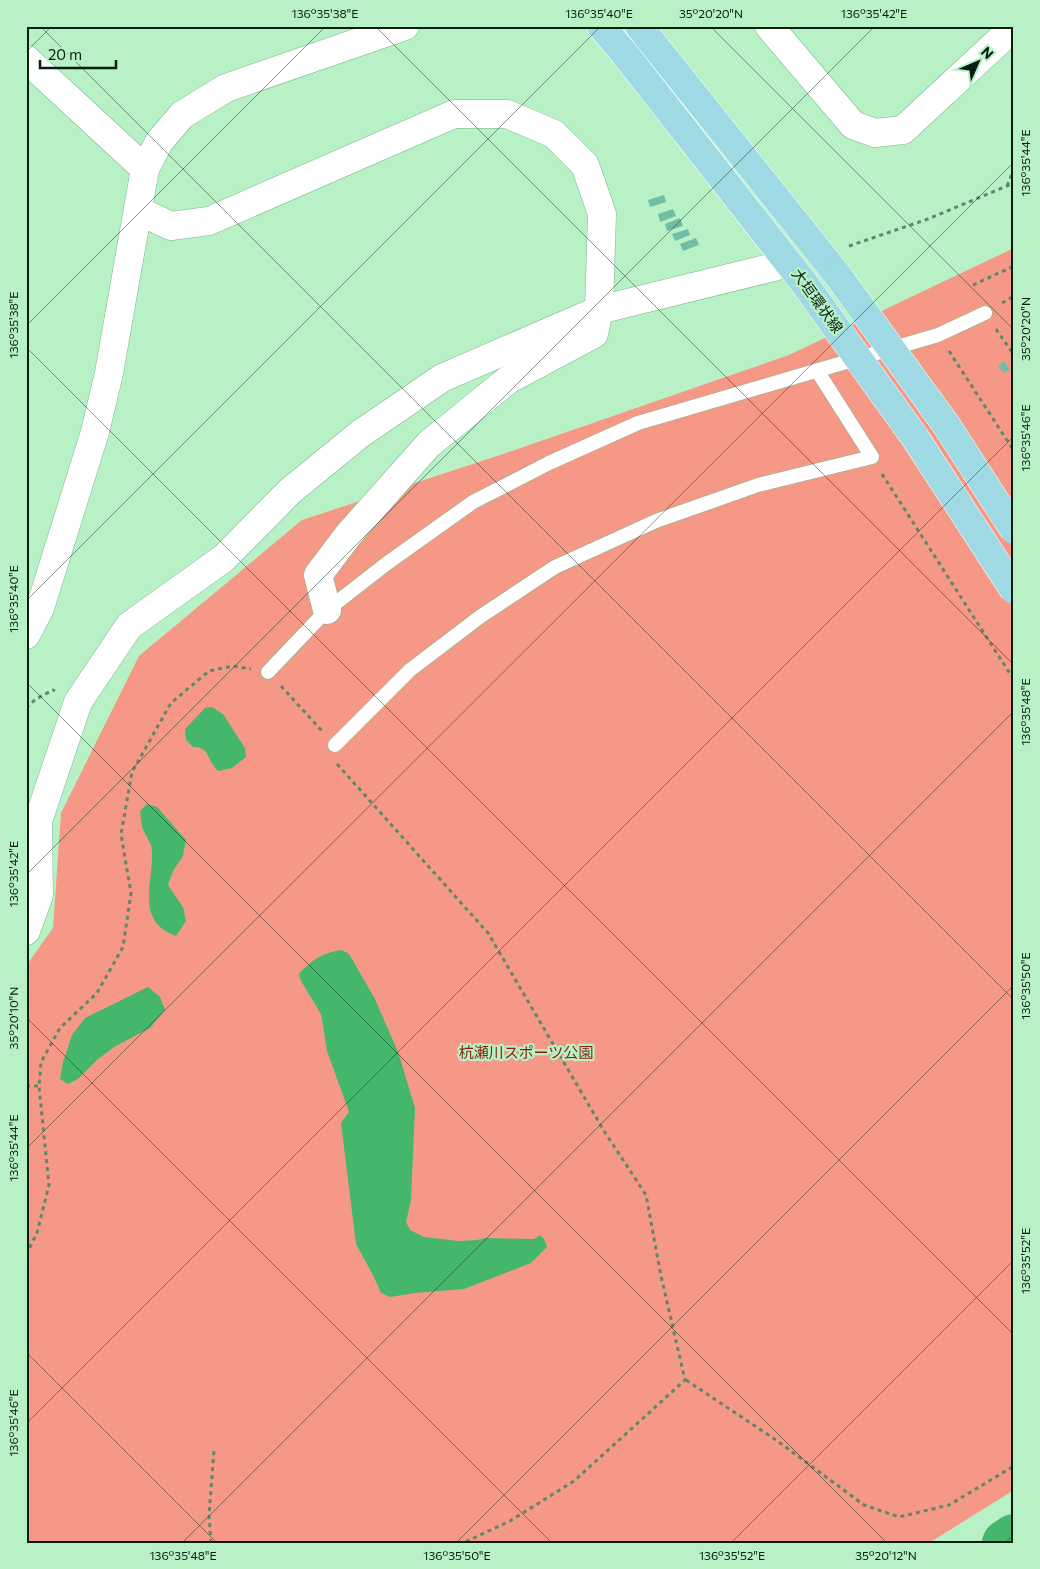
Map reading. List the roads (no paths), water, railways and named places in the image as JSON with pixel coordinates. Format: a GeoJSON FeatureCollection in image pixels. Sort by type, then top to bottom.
{"type":"FeatureCollection","features":[{"type":"Feature","properties":{"kind":"main road","name":"大垣環状線"},"geometry":{"type":"LineString","coordinates":[[601,26],[804,283],[916,439],[1014,590]]}},
{"type":"Feature","properties":{"kind":"main road","name":"大垣環状線"},"geometry":{"type":"LineString","coordinates":[[644,31],[831,267],[946,426],[1014,530]]}},
{"type":"Feature","properties":{"kind":"street"},"geometry":{"type":"LineString","coordinates":[[26,635],[40,608],[95,432],[109,373],[145,169],[159,142],[182,115],[226,88],[405,26]]}},
{"type":"Feature","properties":{"kind":"street"},"geometry":{"type":"LineString","coordinates":[[770,26],[853,125],[875,133],[903,130],[1007,28]]}},
{"type":"Feature","properties":{"kind":"street"},"geometry":{"type":"LineString","coordinates":[[26,59],[145,169]]}},
{"type":"Feature","properties":{"kind":"street"},"geometry":{"type":"LineString","coordinates":[[139,211],[171,226],[209,220],[454,114],[507,114],[554,134],[585,165],[602,214],[599,310],[594,334],[508,380],[430,444],[349,534],[318,574],[327,610]]}},
{"type":"Feature","properties":{"kind":"street"},"geometry":{"type":"LineString","coordinates":[[26,931],[39,895],[38,821],[78,702],[129,626],[224,558],[289,492],[360,434],[434,383],[467,366],[599,310],[787,262]]}},
{"type":"Feature","properties":{"kind":"lane"},"geometry":{"type":"LineString","coordinates":[[268,672],[327,610],[386,564],[473,502],[549,463],[638,423],[818,372],[938,335],[985,313]]}},
{"type":"Feature","properties":{"kind":"lane"},"geometry":{"type":"LineString","coordinates":[[335,745],[410,670],[481,616],[555,567],[656,521],[758,485],[872,457],[818,372]]}},
{"type":"Feature","properties":{"kind":"waterway"},"geometry":{"type":"LineString","coordinates":[[1005,1543],[1014,1537]]}},
{"type":"Feature","properties":{"kind":"park label","name":"杭瀬川スポーツ公園"},"geometry":{"type":"Point","coordinates":[526,1053]}}]}
